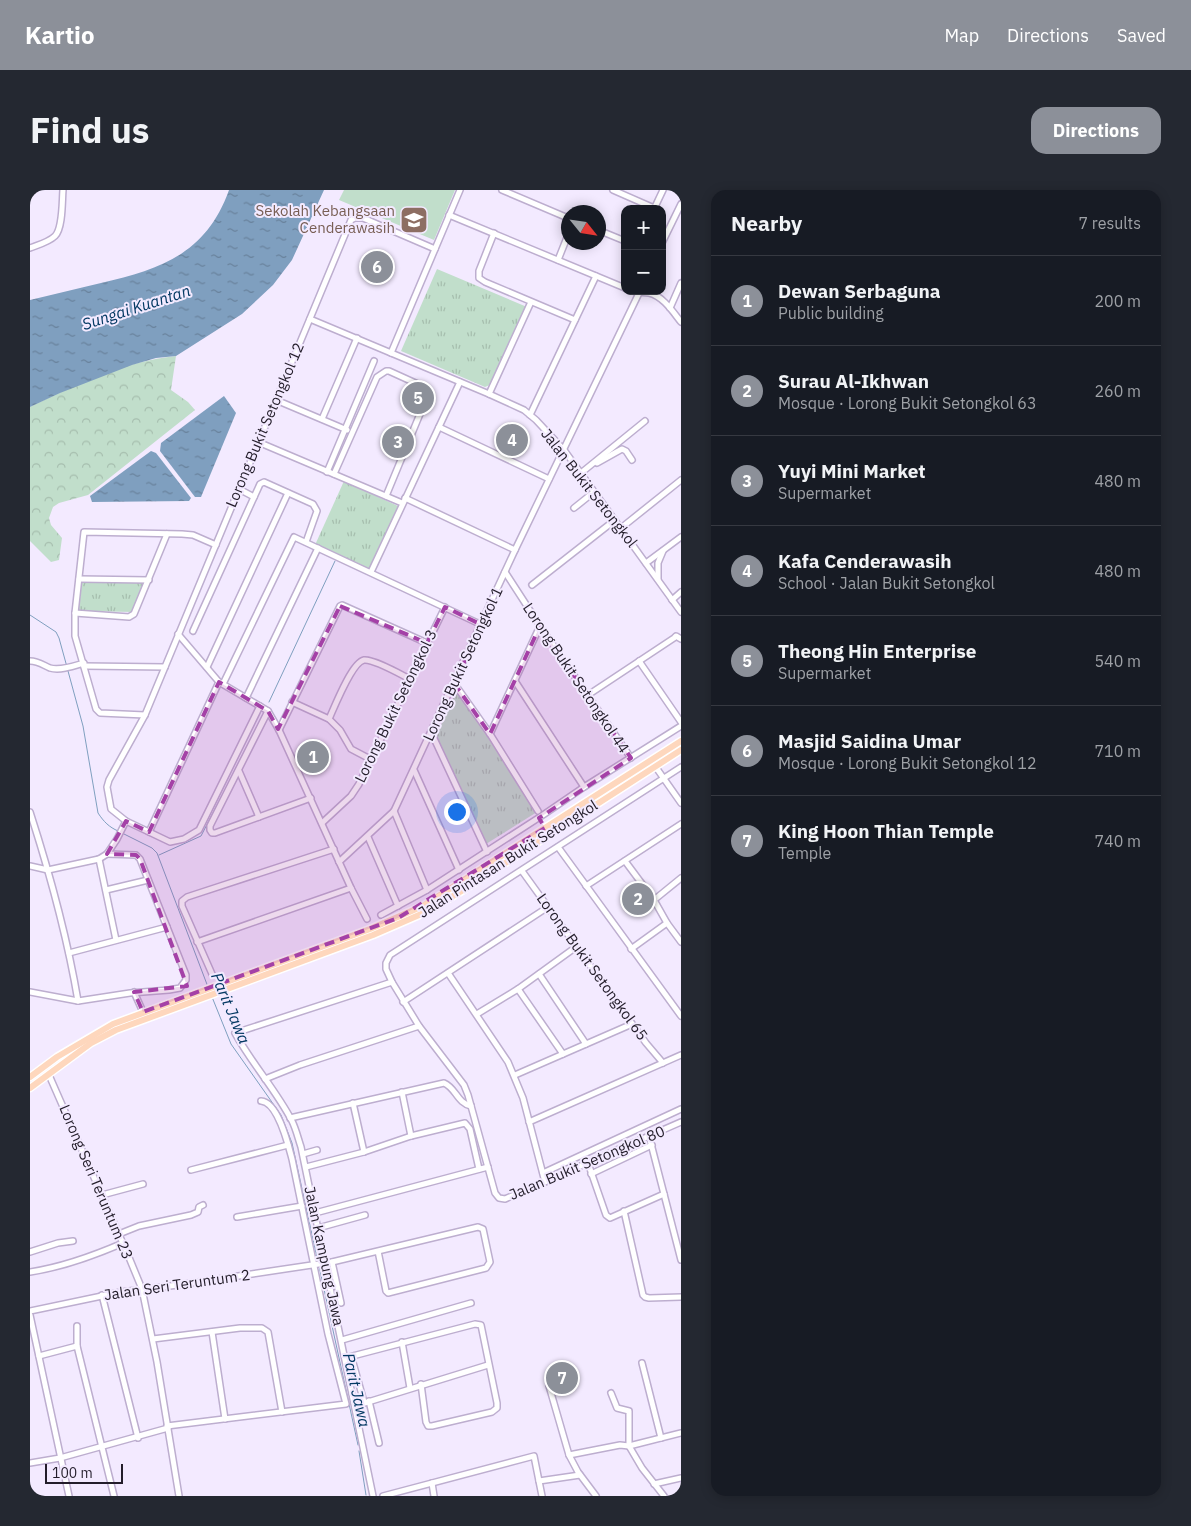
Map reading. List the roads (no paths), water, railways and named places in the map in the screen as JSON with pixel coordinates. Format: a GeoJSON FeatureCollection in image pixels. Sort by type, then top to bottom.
{"type":"FeatureCollection","features":[{"type":"Feature","properties":{"kind":"main road","name":"Jalan Pintasan Bukit Setongkol"},"geometry":{"type":"LineString","coordinates":[[30,1077],[57,1057],[112,1024],[398,918],[424,906],[681,741]]}},
{"type":"Feature","properties":{"kind":"main road","name":"Jalan Pintasan Bukit Setongkol"},"geometry":{"type":"LineString","coordinates":[[30,1088],[91,1043],[116,1030],[373,936],[426,912],[656,768],[681,750]]}},
{"type":"Feature","properties":{"kind":"main road"},"geometry":{"type":"LineString","coordinates":[[30,1077],[36,1078],[39,1083]]}},
{"type":"Feature","properties":{"kind":"street"},"geometry":{"type":"LineString","coordinates":[[30,248],[53,238],[57,234],[60,225],[63,190]]}},
{"type":"Feature","properties":{"kind":"street"},"geometry":{"type":"LineString","coordinates":[[391,353],[460,190]]}},
{"type":"Feature","properties":{"kind":"street"},"geometry":{"type":"LineString","coordinates":[[615,190],[648,205]]}},
{"type":"Feature","properties":{"kind":"street"},"geometry":{"type":"LineString","coordinates":[[656,205],[663,190]]}},
{"type":"Feature","properties":{"kind":"street"},"geometry":{"type":"LineString","coordinates":[[506,191],[561,215]]}},
{"type":"Feature","properties":{"kind":"street"},"geometry":{"type":"LineString","coordinates":[[666,235],[681,204]]}},
{"type":"Feature","properties":{"kind":"street"},"geometry":{"type":"LineString","coordinates":[[449,215],[621,286]]}},
{"type":"Feature","properties":{"kind":"street","name":"Lorong Bukit Setongkol 12"},"geometry":{"type":"LineString","coordinates":[[126,821],[111,809],[107,787],[145,715],[348,226],[355,218],[363,218],[435,249]]}},
{"type":"Feature","properties":{"kind":"street"},"geometry":{"type":"LineString","coordinates":[[494,233],[479,271],[479,278],[575,320]]}},
{"type":"Feature","properties":{"kind":"street"},"geometry":{"type":"LineString","coordinates":[[606,233],[621,239]]}},
{"type":"Feature","properties":{"kind":"street"},"geometry":{"type":"LineString","coordinates":[[558,260],[562,250]]}},
{"type":"Feature","properties":{"kind":"street"},"geometry":{"type":"LineString","coordinates":[[530,415],[596,276]]}},
{"type":"Feature","properties":{"kind":"street"},"geometry":{"type":"LineString","coordinates":[[670,308],[681,283]]}},
{"type":"Feature","properties":{"kind":"street","name":"Lorong Bukit Setongkol 1"},"geometry":{"type":"LineString","coordinates":[[339,862],[394,811],[636,295]]}},
{"type":"Feature","properties":{"kind":"street"},"geometry":{"type":"LineString","coordinates":[[654,295],[670,308],[681,322]]}},
{"type":"Feature","properties":{"kind":"street"},"geometry":{"type":"LineString","coordinates":[[489,394],[531,302]]}},
{"type":"Feature","properties":{"kind":"street","name":"Jalan Bukit Setongkol"},"geometry":{"type":"LineString","coordinates":[[310,319],[489,394],[518,407],[530,415],[583,471],[594,492],[681,612]]}},
{"type":"Feature","properties":{"kind":"street"},"geometry":{"type":"LineString","coordinates":[[322,420],[356,338]]}},
{"type":"Feature","properties":{"kind":"street"},"geometry":{"type":"LineString","coordinates":[[327,472],[374,361]]}},
{"type":"Feature","properties":{"kind":"street"},"geometry":{"type":"LineString","coordinates":[[334,474],[376,377],[386,371],[422,386],[425,388],[427,401],[386,496]]}},
{"type":"Feature","properties":{"kind":"street"},"geometry":{"type":"LineString","coordinates":[[371,572],[460,382]]}},
{"type":"Feature","properties":{"kind":"street"},"geometry":{"type":"LineString","coordinates":[[276,400],[352,432]]}},
{"type":"Feature","properties":{"kind":"street"},"geometry":{"type":"LineString","coordinates":[[583,471],[645,421]]}},
{"type":"Feature","properties":{"kind":"street"},"geometry":{"type":"LineString","coordinates":[[439,427],[549,479]]}},
{"type":"Feature","properties":{"kind":"street"},"geometry":{"type":"LineString","coordinates":[[258,442],[386,496],[404,501],[515,550]]}},
{"type":"Feature","properties":{"kind":"street"},"geometry":{"type":"LineString","coordinates":[[583,471],[590,469],[622,449],[626,451],[632,460]]}},
{"type":"Feature","properties":{"kind":"street"},"geometry":{"type":"LineString","coordinates":[[621,528],[681,480]]}},
{"type":"Feature","properties":{"kind":"street"},"geometry":{"type":"LineString","coordinates":[[193,631],[259,486],[264,482],[313,504],[316,508],[317,511],[306,542]]}},
{"type":"Feature","properties":{"kind":"street"},"geometry":{"type":"LineString","coordinates":[[239,489],[254,497]]}},
{"type":"Feature","properties":{"kind":"street"},"geometry":{"type":"LineString","coordinates":[[574,508],[594,492]]}},
{"type":"Feature","properties":{"kind":"street"},"geometry":{"type":"LineString","coordinates":[[207,667],[288,493]]}},
{"type":"Feature","properties":{"kind":"street"},"geometry":{"type":"LineString","coordinates":[[532,585],[615,520]]}},
{"type":"Feature","properties":{"kind":"street"},"geometry":{"type":"LineString","coordinates":[[145,715],[100,713],[96,709],[75,636],[75,613],[84,532],[182,534],[216,545]]}},
{"type":"Feature","properties":{"kind":"street"},"geometry":{"type":"LineString","coordinates":[[75,613],[131,616],[136,611],[168,534]]}},
{"type":"Feature","properties":{"kind":"street"},"geometry":{"type":"LineString","coordinates":[[149,832],[294,537],[482,624]]}},
{"type":"Feature","properties":{"kind":"street"},"geometry":{"type":"LineString","coordinates":[[646,563],[681,537]]}},
{"type":"Feature","properties":{"kind":"street"},"geometry":{"type":"LineString","coordinates":[[246,698],[318,548]]}},
{"type":"Feature","properties":{"kind":"street"},"geometry":{"type":"LineString","coordinates":[[658,579],[658,563],[663,550]]}},
{"type":"Feature","properties":{"kind":"street"},"geometry":{"type":"LineString","coordinates":[[638,552],[654,557]]}},
{"type":"Feature","properties":{"kind":"street","name":"Lorong Bukit Setongkol 44"},"geometry":{"type":"LineString","coordinates":[[505,572],[631,758]]}},
{"type":"Feature","properties":{"kind":"street"},"geometry":{"type":"LineString","coordinates":[[79,580],[148,580]]}},
{"type":"Feature","properties":{"kind":"street"},"geometry":{"type":"LineString","coordinates":[[672,600],[681,592]]}},
{"type":"Feature","properties":{"kind":"street"},"geometry":{"type":"LineString","coordinates":[[279,730],[340,606],[342,605],[360,612],[427,642]]}},
{"type":"Feature","properties":{"kind":"street","name":"Lorong Bukit Setongkol 3"},"geometry":{"type":"LineString","coordinates":[[322,823],[351,796],[372,760],[445,607]]}},
{"type":"Feature","properties":{"kind":"street"},"geometry":{"type":"LineString","coordinates":[[490,734],[540,626]]}},
{"type":"Feature","properties":{"kind":"street"},"geometry":{"type":"LineString","coordinates":[[178,634],[221,683],[268,711],[312,798],[339,862],[367,919]]}},
{"type":"Feature","properties":{"kind":"street"},"geometry":{"type":"LineString","coordinates":[[588,695],[676,636],[681,639]]}},
{"type":"Feature","properties":{"kind":"street"},"geometry":{"type":"LineString","coordinates":[[30,661],[38,662],[52,669],[82,664],[165,667]]}},
{"type":"Feature","properties":{"kind":"street"},"geometry":{"type":"LineString","coordinates":[[329,719],[353,668],[360,661],[372,662],[410,679]]}},
{"type":"Feature","properties":{"kind":"street"},"geometry":{"type":"LineString","coordinates":[[639,661],[681,722]]}},
{"type":"Feature","properties":{"kind":"street"},"geometry":{"type":"LineString","coordinates":[[515,681],[584,787]]}},
{"type":"Feature","properties":{"kind":"street"},"geometry":{"type":"LineString","coordinates":[[454,683],[490,734],[547,826]]}},
{"type":"Feature","properties":{"kind":"street"},"geometry":{"type":"LineString","coordinates":[[292,702],[329,719],[340,730],[351,749],[372,760]]}},
{"type":"Feature","properties":{"kind":"street"},"geometry":{"type":"LineString","coordinates":[[30,866],[48,870],[99,859],[107,854],[126,821],[170,842],[193,835],[199,830],[260,706]]}},
{"type":"Feature","properties":{"kind":"street"},"geometry":{"type":"LineString","coordinates":[[268,711],[210,826],[210,830],[215,833],[312,798]]}},
{"type":"Feature","properties":{"kind":"street"},"geometry":{"type":"LineString","coordinates":[[381,915],[459,870],[584,787],[681,726]]}},
{"type":"Feature","properties":{"kind":"street"},"geometry":{"type":"LineString","coordinates":[[431,732],[487,852]]}},
{"type":"Feature","properties":{"kind":"street"},"geometry":{"type":"LineString","coordinates":[[315,1213],[488,1167],[471,1106],[461,1081],[403,1002],[386,969],[387,959],[402,947],[522,871],[662,777],[681,767]]}},
{"type":"Feature","properties":{"kind":"street"},"geometry":{"type":"LineString","coordinates":[[656,768],[681,803]]}},
{"type":"Feature","properties":{"kind":"street"},"geometry":{"type":"LineString","coordinates":[[414,770],[459,870]]}},
{"type":"Feature","properties":{"kind":"street"},"geometry":{"type":"LineString","coordinates":[[239,771],[259,817]]}},
{"type":"Feature","properties":{"kind":"street"},"geometry":{"type":"LineString","coordinates":[[394,811],[427,890]]}},
{"type":"Feature","properties":{"kind":"street"},"geometry":{"type":"LineString","coordinates":[[30,812],[48,870],[69,953],[78,1001]]}},
{"type":"Feature","properties":{"kind":"street"},"geometry":{"type":"LineString","coordinates":[[586,886],[681,824]]}},
{"type":"Feature","properties":{"kind":"street"},"geometry":{"type":"LineString","coordinates":[[368,837],[398,906]]}},
{"type":"Feature","properties":{"kind":"street"},"geometry":{"type":"LineString","coordinates":[[558,847],[681,1016]]}},
{"type":"Feature","properties":{"kind":"street"},"geometry":{"type":"LineString","coordinates":[[212,974],[182,906],[182,901],[187,897],[334,849]]}},
{"type":"Feature","properties":{"kind":"street"},"geometry":{"type":"LineString","coordinates":[[30,992],[78,1001],[134,992],[180,988],[186,980],[186,975],[140,859],[136,855],[107,854]]}},
{"type":"Feature","properties":{"kind":"street"},"geometry":{"type":"LineString","coordinates":[[99,859],[116,940]]}},
{"type":"Feature","properties":{"kind":"street"},"geometry":{"type":"LineString","coordinates":[[625,861],[654,900],[667,923],[681,942]]}},
{"type":"Feature","properties":{"kind":"street","name":"Lorong Bukit Setongkol 65"},"geometry":{"type":"LineString","coordinates":[[522,871],[632,1024],[663,1063]]}},
{"type":"Feature","properties":{"kind":"street"},"geometry":{"type":"LineString","coordinates":[[654,900],[681,878]]}},
{"type":"Feature","properties":{"kind":"street"},"geometry":{"type":"LineString","coordinates":[[106,890],[148,880]]}},
{"type":"Feature","properties":{"kind":"street"},"geometry":{"type":"LineString","coordinates":[[197,942],[351,888]]}},
{"type":"Feature","properties":{"kind":"street"},"geometry":{"type":"LineString","coordinates":[[403,1002],[548,907]]}},
{"type":"Feature","properties":{"kind":"street"},"geometry":{"type":"LineString","coordinates":[[631,948],[667,923]]}},
{"type":"Feature","properties":{"kind":"street"},"geometry":{"type":"LineString","coordinates":[[69,953],[167,927]]}},
{"type":"Feature","properties":{"kind":"street"},"geometry":{"type":"LineString","coordinates":[[477,1014],[518,989],[576,947]]}},
{"type":"Feature","properties":{"kind":"street"},"geometry":{"type":"LineString","coordinates":[[448,973],[477,1014],[515,1075],[523,1098],[544,1182]]}},
{"type":"Feature","properties":{"kind":"street"},"geometry":{"type":"LineString","coordinates":[[539,974],[586,1044]]}},
{"type":"Feature","properties":{"kind":"street","name":"Jalan Kampung Jawa"},"geometry":{"type":"LineString","coordinates":[[282,1412],[346,1404],[328,1334],[318,1228],[303,1154],[290,1118],[236,1033],[392,982]]}},
{"type":"Feature","properties":{"kind":"street"},"geometry":{"type":"LineString","coordinates":[[518,989],[563,1054]]}},
{"type":"Feature","properties":{"kind":"street"},"geometry":{"type":"LineString","coordinates":[[134,992],[143,1012]]}},
{"type":"Feature","properties":{"kind":"street"},"geometry":{"type":"LineString","coordinates":[[515,1075],[632,1024]]}},
{"type":"Feature","properties":{"kind":"street"},"geometry":{"type":"LineString","coordinates":[[265,1079],[300,1065],[419,1026]]}},
{"type":"Feature","properties":{"kind":"street"},"geometry":{"type":"LineString","coordinates":[[528,1122],[681,1055]]}},
{"type":"Feature","properties":{"kind":"street","name":"Lorong Seri Teruntum 23"},"geometry":{"type":"LineString","coordinates":[[49,1075],[142,1290],[153,1339],[178,1496]]}},
{"type":"Feature","properties":{"kind":"street"},"geometry":{"type":"LineString","coordinates":[[290,1118],[444,1083],[451,1087],[463,1104],[471,1106]]}},
{"type":"Feature","properties":{"kind":"street"},"geometry":{"type":"LineString","coordinates":[[402,1092],[411,1136]]}},
{"type":"Feature","properties":{"kind":"street","name":"Jalan Kampung Jawa"},"geometry":{"type":"LineString","coordinates":[[261,1101],[268,1103],[274,1112],[288,1145],[302,1206],[342,1340],[373,1496]]}},
{"type":"Feature","properties":{"kind":"street"},"geometry":{"type":"LineString","coordinates":[[353,1103],[364,1152]]}},
{"type":"Feature","properties":{"kind":"street"},"geometry":{"type":"LineString","coordinates":[[542,1172],[681,1109]]}},
{"type":"Feature","properties":{"kind":"street"},"geometry":{"type":"LineString","coordinates":[[306,1167],[465,1122],[470,1129],[479,1169]]}},
{"type":"Feature","properties":{"kind":"street","name":"Jalan Bukit Setongkol 80"},"geometry":{"type":"LineString","coordinates":[[488,1167],[495,1193],[499,1198],[505,1199],[681,1122]]}},
{"type":"Feature","properties":{"kind":"street"},"geometry":{"type":"LineString","coordinates":[[649,1136],[681,1260]]}},
{"type":"Feature","properties":{"kind":"street"},"geometry":{"type":"LineString","coordinates":[[191,1170],[288,1145]]}},
{"type":"Feature","properties":{"kind":"street"},"geometry":{"type":"LineString","coordinates":[[591,1174],[652,1145]]}},
{"type":"Feature","properties":{"kind":"street"},"geometry":{"type":"LineString","coordinates":[[303,1154],[317,1150]]}},
{"type":"Feature","properties":{"kind":"street"},"geometry":{"type":"LineString","coordinates":[[588,1163],[610,1218],[664,1194]]}},
{"type":"Feature","properties":{"kind":"street"},"geometry":{"type":"LineString","coordinates":[[102,1195],[143,1184]]}},
{"type":"Feature","properties":{"kind":"street"},"geometry":{"type":"LineString","coordinates":[[119,1234],[139,1226],[191,1215],[198,1212],[199,1208],[203,1206]]}},
{"type":"Feature","properties":{"kind":"street"},"geometry":{"type":"LineString","coordinates":[[237,1217],[302,1206]]}},
{"type":"Feature","properties":{"kind":"street"},"geometry":{"type":"LineString","coordinates":[[624,1211],[643,1294],[648,1298],[681,1297]]}},
{"type":"Feature","properties":{"kind":"street"},"geometry":{"type":"LineString","coordinates":[[318,1228],[365,1215]]}},
{"type":"Feature","properties":{"kind":"street","name":"Jalan Seri Teruntum 2"},"geometry":{"type":"LineString","coordinates":[[30,1311],[102,1295],[332,1262],[475,1227],[482,1228],[490,1262],[488,1266],[388,1293],[378,1251]]}},
{"type":"Feature","properties":{"kind":"street"},"geometry":{"type":"LineString","coordinates":[[30,1252],[58,1243],[74,1241]]}},
{"type":"Feature","properties":{"kind":"street"},"geometry":{"type":"LineString","coordinates":[[30,1272],[56,1268],[90,1257],[123,1243]]}},
{"type":"Feature","properties":{"kind":"street","name":"Jalan Kampung Jawa"},"geometry":{"type":"LineString","coordinates":[[332,1262],[341,1303]]}},
{"type":"Feature","properties":{"kind":"street"},"geometry":{"type":"LineString","coordinates":[[102,1295],[138,1438]]}},
{"type":"Feature","properties":{"kind":"street"},"geometry":{"type":"LineString","coordinates":[[342,1340],[471,1303]]}},
{"type":"Feature","properties":{"kind":"street"},"geometry":{"type":"LineString","coordinates":[[30,1315],[68,1496]]}},
{"type":"Feature","properties":{"kind":"street"},"geometry":{"type":"LineString","coordinates":[[345,1358],[402,1342],[481,1325],[497,1408],[492,1412],[428,1426],[421,1384]]}},
{"type":"Feature","properties":{"kind":"street"},"geometry":{"type":"LineString","coordinates":[[77,1326],[78,1346],[87,1390],[114,1496]]}},
{"type":"Feature","properties":{"kind":"street"},"geometry":{"type":"LineString","coordinates":[[30,1463],[60,1458],[138,1438],[168,1427],[282,1412],[268,1332],[262,1328],[240,1328],[153,1339]]}},
{"type":"Feature","properties":{"kind":"street"},"geometry":{"type":"LineString","coordinates":[[328,1334],[338,1331]]}},
{"type":"Feature","properties":{"kind":"street"},"geometry":{"type":"LineString","coordinates":[[212,1332],[225,1419]]}},
{"type":"Feature","properties":{"kind":"street"},"geometry":{"type":"LineString","coordinates":[[402,1342],[410,1388]]}},
{"type":"Feature","properties":{"kind":"street"},"geometry":{"type":"LineString","coordinates":[[39,1356],[78,1346]]}},
{"type":"Feature","properties":{"kind":"street"},"geometry":{"type":"LineString","coordinates":[[354,1356],[352,1359],[379,1443]]}},
{"type":"Feature","properties":{"kind":"street"},"geometry":{"type":"LineString","coordinates":[[642,1363],[660,1438]]}},
{"type":"Feature","properties":{"kind":"street"},"geometry":{"type":"LineString","coordinates":[[355,1406],[488,1364]]}},
{"type":"Feature","properties":{"kind":"street"},"geometry":{"type":"LineString","coordinates":[[549,1386],[569,1455],[580,1475],[596,1496]]}},
{"type":"Feature","properties":{"kind":"street"},"geometry":{"type":"LineString","coordinates":[[611,1393],[617,1408],[629,1411],[629,1446],[664,1496]]}},
{"type":"Feature","properties":{"kind":"street"},"geometry":{"type":"LineString","coordinates":[[569,1455],[620,1445],[629,1446],[681,1433]]}},
{"type":"Feature","properties":{"kind":"street"},"geometry":{"type":"LineString","coordinates":[[383,1496],[534,1456],[542,1496]]}},
{"type":"Feature","properties":{"kind":"street"},"geometry":{"type":"LineString","coordinates":[[539,1482],[580,1475]]}},
{"type":"Feature","properties":{"kind":"street"},"geometry":{"type":"LineString","coordinates":[[654,1484],[681,1478]]}},
{"type":"Feature","properties":{"kind":"street"},"geometry":{"type":"LineString","coordinates":[[432,1483],[434,1496]]}},
{"type":"Feature","properties":{"kind":"water","name":"Sungai Kuantan"},"geometry":{"type":"Polygon","coordinates":[[[229,190],[324,190],[292,260],[273,285],[242,314],[176,356],[156,358],[132,365],[60,393],[30,407],[30,300],[143,272],[179,255],[208,230],[229,190]]]}},
{"type":"Feature","properties":{"kind":"water"},"geometry":{"type":"Polygon","coordinates":[[[224,396],[236,413],[201,497],[195,497],[160,451],[161,443],[224,396]]]}},
{"type":"Feature","properties":{"kind":"water"},"geometry":{"type":"Polygon","coordinates":[[[151,451],[156,453],[191,498],[189,501],[92,502],[90,496],[151,451]]]}},
{"type":"Feature","properties":{"kind":"waterway"},"geometry":{"type":"LineString","coordinates":[[269,702],[335,561]]}},
{"type":"Feature","properties":{"kind":"waterway","name":"Parit Jawa"},"geometry":{"type":"LineString","coordinates":[[30,615],[56,632],[67,667]]}},
{"type":"Feature","properties":{"kind":"waterway","name":"Parit Jawa"},"geometry":{"type":"LineString","coordinates":[[68,671],[83,726],[98,813],[107,824],[118,831]]}},
{"type":"Feature","properties":{"kind":"waterway"},"geometry":{"type":"LineString","coordinates":[[159,855],[201,836],[263,716]]}},
{"type":"Feature","properties":{"kind":"waterway","name":"Parit Jawa"},"geometry":{"type":"LineString","coordinates":[[122,833],[152,848],[157,853],[208,987]]}},
{"type":"Feature","properties":{"kind":"waterway","name":"Parit Jawa"},"geometry":{"type":"LineString","coordinates":[[212,997],[231,1044],[281,1115],[292,1143],[318,1262]]}},
{"type":"Feature","properties":{"kind":"waterway","name":"Parit Jawa"},"geometry":{"type":"LineString","coordinates":[[319,1266],[358,1445]]}},
{"type":"Feature","properties":{"kind":"waterway","name":"Parit Jawa"},"geometry":{"type":"LineString","coordinates":[[359,1451],[366,1495]]}},
{"type":"Feature","properties":{"kind":"place","name":"Sekolah Kebangsaan Cenderawasih"},"geometry":{"type":"Point","coordinates":[414,220]}},
{"type":"Feature","properties":{"kind":"place","name":"Masjid Saidina Umar"},"geometry":{"type":"Point","coordinates":[377,267]}},
{"type":"Feature","properties":{"kind":"place","name":"Theong Hin Enterprise"},"geometry":{"type":"Point","coordinates":[418,398]}},
{"type":"Feature","properties":{"kind":"place","name":"Kafa Cenderawasih"},"geometry":{"type":"Point","coordinates":[512,440]}},
{"type":"Feature","properties":{"kind":"place","name":"Yuyi Mini Market"},"geometry":{"type":"Point","coordinates":[398,442]}},
{"type":"Feature","properties":{"kind":"place","name":"Dewan Serbaguna"},"geometry":{"type":"Point","coordinates":[313,757]}},
{"type":"Feature","properties":{"kind":"place","name":"Surau Al-Ikhwan"},"geometry":{"type":"Point","coordinates":[638,899]}},
{"type":"Feature","properties":{"kind":"place","name":"King Hoon Thian Temple"},"geometry":{"type":"Point","coordinates":[562,1378]}}]}
